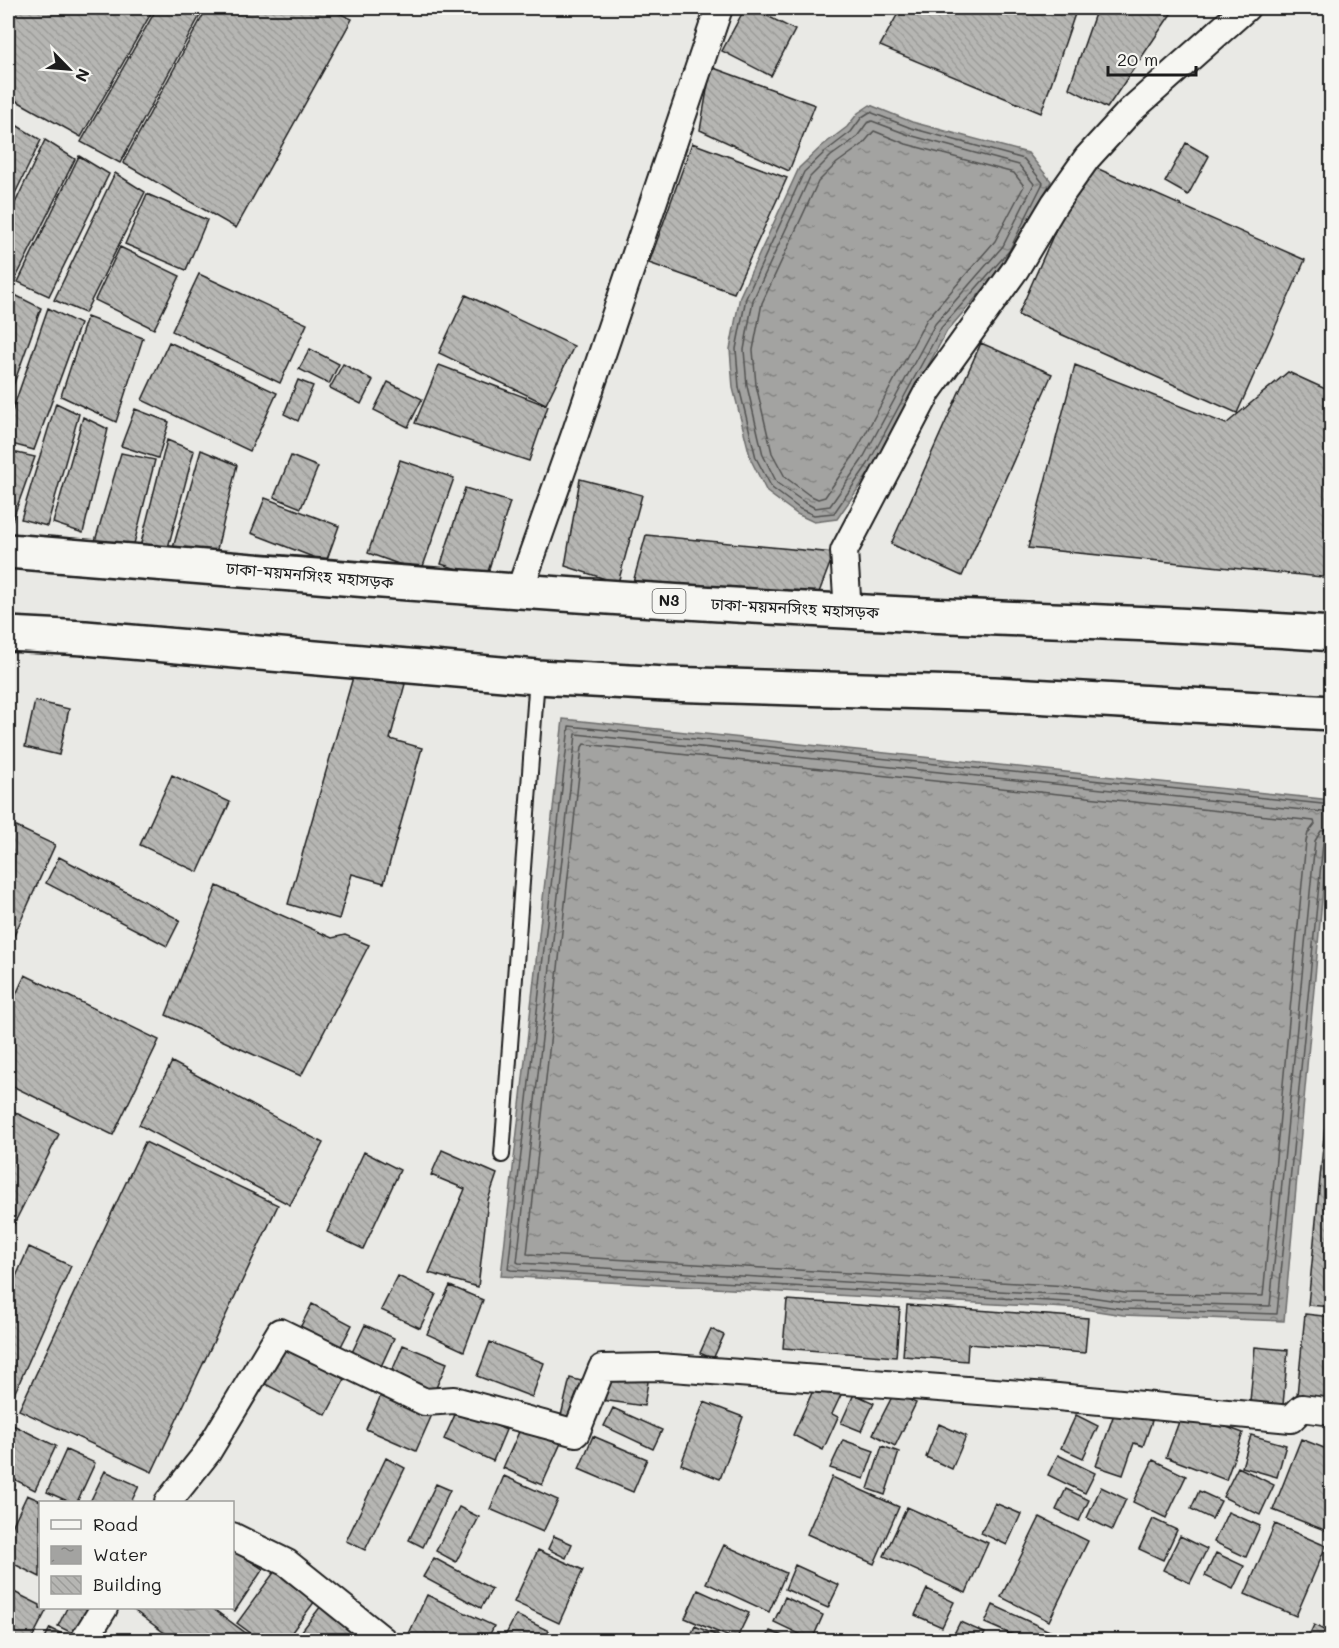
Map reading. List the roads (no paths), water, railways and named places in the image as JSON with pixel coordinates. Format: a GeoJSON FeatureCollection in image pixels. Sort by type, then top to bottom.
{"type":"FeatureCollection","features":[{"type":"Feature","properties":{"kind":"highway","name":"ঢাকা-ময়মনসিংহ মহাসড়ক"},"geometry":{"type":"LineString","coordinates":[[8,551],[519,592],[848,612],[1244,628],[1332,634]]}},
{"type":"Feature","properties":{"kind":"highway"},"geometry":{"type":"LineString","coordinates":[[8,634],[85,638],[537,677],[666,684],[994,694],[1332,713]]}},
{"type":"Feature","properties":{"kind":"street"},"geometry":{"type":"LineString","coordinates":[[519,592],[719,8]]}},
{"type":"Feature","properties":{"kind":"street"},"geometry":{"type":"LineString","coordinates":[[848,612],[844,551],[928,391],[1014,270],[1055,203],[1087,158],[1130,111],[1246,8]]}},
{"type":"Feature","properties":{"kind":"street"},"geometry":{"type":"LineString","coordinates":[[170,1501],[207,1453],[280,1332],[425,1402],[454,1400],[576,1433],[602,1368],[659,1367],[1047,1396],[1291,1419],[1302,1408],[1332,1412]]}},
{"type":"Feature","properties":{"kind":"street"},"geometry":{"type":"LineString","coordinates":[[234,1537],[287,1563],[383,1641]]}},
{"type":"Feature","properties":{"kind":"street"},"geometry":{"type":"LineString","coordinates":[[84,1641],[103,1609]]}},
{"type":"Feature","properties":{"kind":"lane"},"geometry":{"type":"LineString","coordinates":[[502,1155],[537,677]]}},
{"type":"Feature","properties":{"kind":"water"},"geometry":{"type":"Polygon","coordinates":[[[870,105],[912,122],[1028,153],[1051,181],[1014,254],[947,331],[873,467],[837,519],[814,522],[797,514],[767,492],[751,460],[733,388],[730,349],[740,296],[799,168],[847,127],[858,113],[870,105]]]}},
{"type":"Feature","properties":{"kind":"water"},"geometry":{"type":"Polygon","coordinates":[[[563,719],[1331,800],[1284,1321],[1123,1315],[1084,1309],[501,1276],[563,719]]]}}]}
